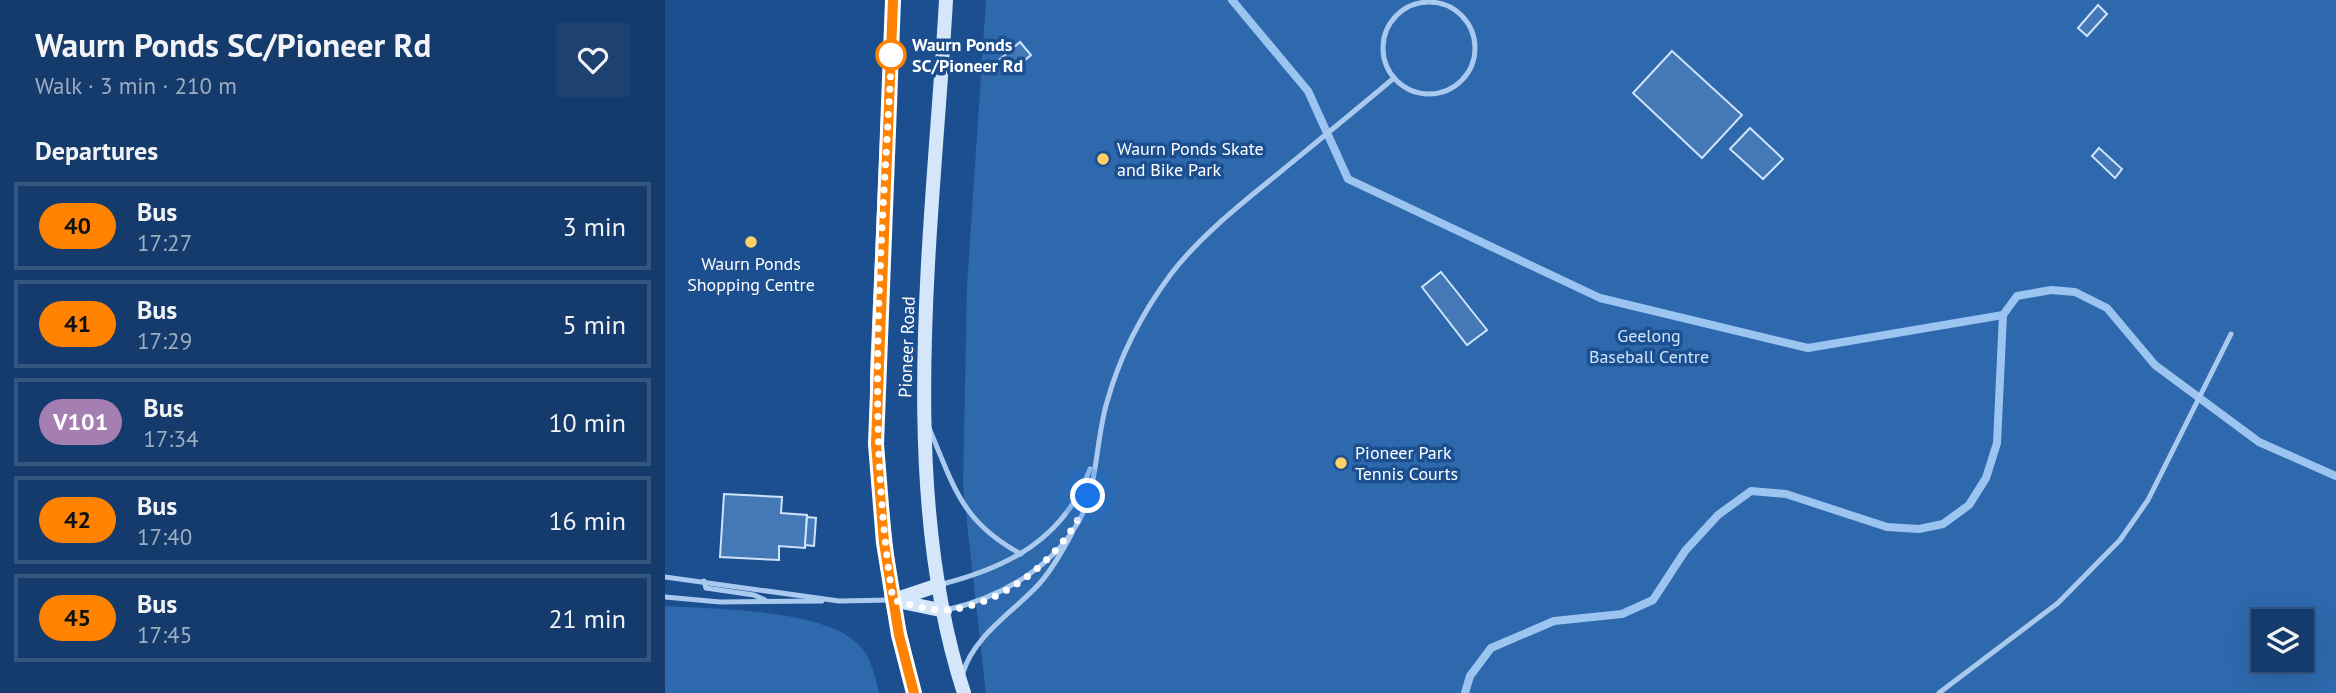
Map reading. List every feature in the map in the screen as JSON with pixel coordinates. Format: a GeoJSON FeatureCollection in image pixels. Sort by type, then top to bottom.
{"type":"FeatureCollection","features":[{"type":"Feature","properties":{"kind":"main road","name":"Pioneer Road"},"geometry":{"type":"LineString","coordinates":[[893,0],[876,422],[884,543],[893,600],[914,693]]}},
{"type":"Feature","properties":{"kind":"main road","name":"Pioneer Road"},"geometry":{"type":"LineString","coordinates":[[946,0],[924,416],[939,585],[962,689]]}},
{"type":"Feature","properties":{"kind":"main road"},"geometry":{"type":"LineString","coordinates":[[893,600],[939,585]]}},
{"type":"Feature","properties":{"kind":"main road"},"geometry":{"type":"LineString","coordinates":[[893,600],[945,611]]}},
{"type":"Feature","properties":{"kind":"lane"},"geometry":{"type":"LineString","coordinates":[[1431,2],[1453,8],[1472,29],[1476,46],[1473,64],[1465,78],[1449,90],[1432,94],[1406,88],[1394,78],[1386,65],[1383,43],[1394,18],[1417,3],[1431,2]]}},
{"type":"Feature","properties":{"kind":"lane"},"geometry":{"type":"LineString","coordinates":[[962,689],[968,659],[990,632],[1041,582],[1061,554],[1083,511],[1106,403],[1129,341],[1172,274],[1219,222],[1394,78]]}},
{"type":"Feature","properties":{"kind":"lane"},"geometry":{"type":"LineString","coordinates":[[1939,693],[2041,617],[2084,579],[2120,540],[2148,500],[2231,334]]}},
{"type":"Feature","properties":{"kind":"lane"},"geometry":{"type":"LineString","coordinates":[[924,416],[966,510],[995,540],[1021,554]]}},
{"type":"Feature","properties":{"kind":"lane"},"geometry":{"type":"LineString","coordinates":[[939,585],[990,571],[1021,554],[1055,525],[1073,502],[1094,456]]}},
{"type":"Feature","properties":{"kind":"lane"},"geometry":{"type":"LineString","coordinates":[[945,611],[976,604],[1004,592],[1027,576],[1067,535],[1083,511]]}},
{"type":"Feature","properties":{"kind":"lane"},"geometry":{"type":"LineString","coordinates":[[665,577],[839,601]]}},
{"type":"Feature","properties":{"kind":"lane"},"geometry":{"type":"LineString","coordinates":[[704,581],[706,588],[754,595],[768,602]]}},
{"type":"Feature","properties":{"kind":"lane"},"geometry":{"type":"LineString","coordinates":[[665,597],[768,602],[893,600]]}},
{"type":"Feature","properties":{"kind":"green space","name":"Geelong Baseball Centre"},"geometry":{"type":"Polygon","coordinates":[[[986,0],[2336,0],[2336,693],[986,693],[963,486],[967,286],[986,0]]]}},
{"type":"Feature","properties":{"kind":"green space"},"geometry":{"type":"Polygon","coordinates":[[[665,606],[738,610],[795,617],[842,632],[866,654],[879,693],[665,693],[665,606]]]}},
{"type":"Feature","properties":{"kind":"building"},"geometry":{"type":"Polygon","coordinates":[[[2098,5],[2107,14],[2087,36],[2078,28],[2098,5]]]}},
{"type":"Feature","properties":{"kind":"building"},"geometry":{"type":"Polygon","coordinates":[[[1020,42],[1031,55],[1008,74],[998,61],[1020,42]]]}},
{"type":"Feature","properties":{"kind":"building"},"geometry":{"type":"Polygon","coordinates":[[[1672,51],[1742,115],[1702,158],[1633,93],[1672,51]]]}},
{"type":"Feature","properties":{"kind":"building"},"geometry":{"type":"Polygon","coordinates":[[[1750,128],[1783,159],[1763,179],[1730,149],[1750,128]]]}},
{"type":"Feature","properties":{"kind":"building"},"geometry":{"type":"Polygon","coordinates":[[[2099,148],[2122,169],[2115,178],[2092,156],[2099,148]]]}},
{"type":"Feature","properties":{"kind":"building"},"geometry":{"type":"Polygon","coordinates":[[[1441,272],[1487,330],[1467,345],[1422,287],[1441,272]]]}},
{"type":"Feature","properties":{"kind":"building"},"geometry":{"type":"Polygon","coordinates":[[[724,494],[782,497],[781,513],[807,515],[805,548],[779,546],[779,560],[720,557],[724,494]]]}},
{"type":"Feature","properties":{"kind":"building"},"geometry":{"type":"Polygon","coordinates":[[[807,517],[816,518],[814,546],[805,545],[807,517]]]}},
{"type":"Feature","properties":{"kind":"waterway"},"geometry":{"type":"LineString","coordinates":[[1232,0],[1308,91],[1348,179],[1600,298],[1808,348],[2003,315]]}},
{"type":"Feature","properties":{"kind":"waterway"},"geometry":{"type":"LineString","coordinates":[[1465,693],[1470,676],[1491,648],[1554,621],[1622,614],[1653,600],[1685,551],[1718,515],[1751,491],[1786,494],[1887,527],[1919,529],[1943,524],[1969,505],[1986,478],[1997,443],[2003,315],[2017,296],[2051,290],[2075,292],[2107,308],[2155,365],[2259,442],[2336,476]]}},
{"type":"Feature","properties":{"kind":"bus line","name":"40"},"geometry":{"type":"LineString","coordinates":[[893,0],[876,444],[884,543],[899,635],[914,693]]}},
{"type":"Feature","properties":{"kind":"place","name":"Waurn Ponds SC/Pioneer Rd"},"geometry":{"type":"Point","coordinates":[891,55]}},
{"type":"Feature","properties":{"kind":"place","name":"Waurn Ponds Skate and Bike Park"},"geometry":{"type":"Point","coordinates":[1103,159]}},
{"type":"Feature","properties":{"kind":"place","name":"Waurn Ponds Shopping Centre"},"geometry":{"type":"Point","coordinates":[751,242]}},
{"type":"Feature","properties":{"kind":"place","name":"Pioneer Park Tennis Courts"},"geometry":{"type":"Point","coordinates":[1341,463]}},
{"type":"Feature","properties":{"kind":"route"},"geometry":{"type":"LineString","coordinates":[[891,55],[892,47],[876,422],[884,543],[893,600],[945,611],[976,604],[1004,592],[1027,576],[1067,535],[1083,511],[1088,496]]}}]}
